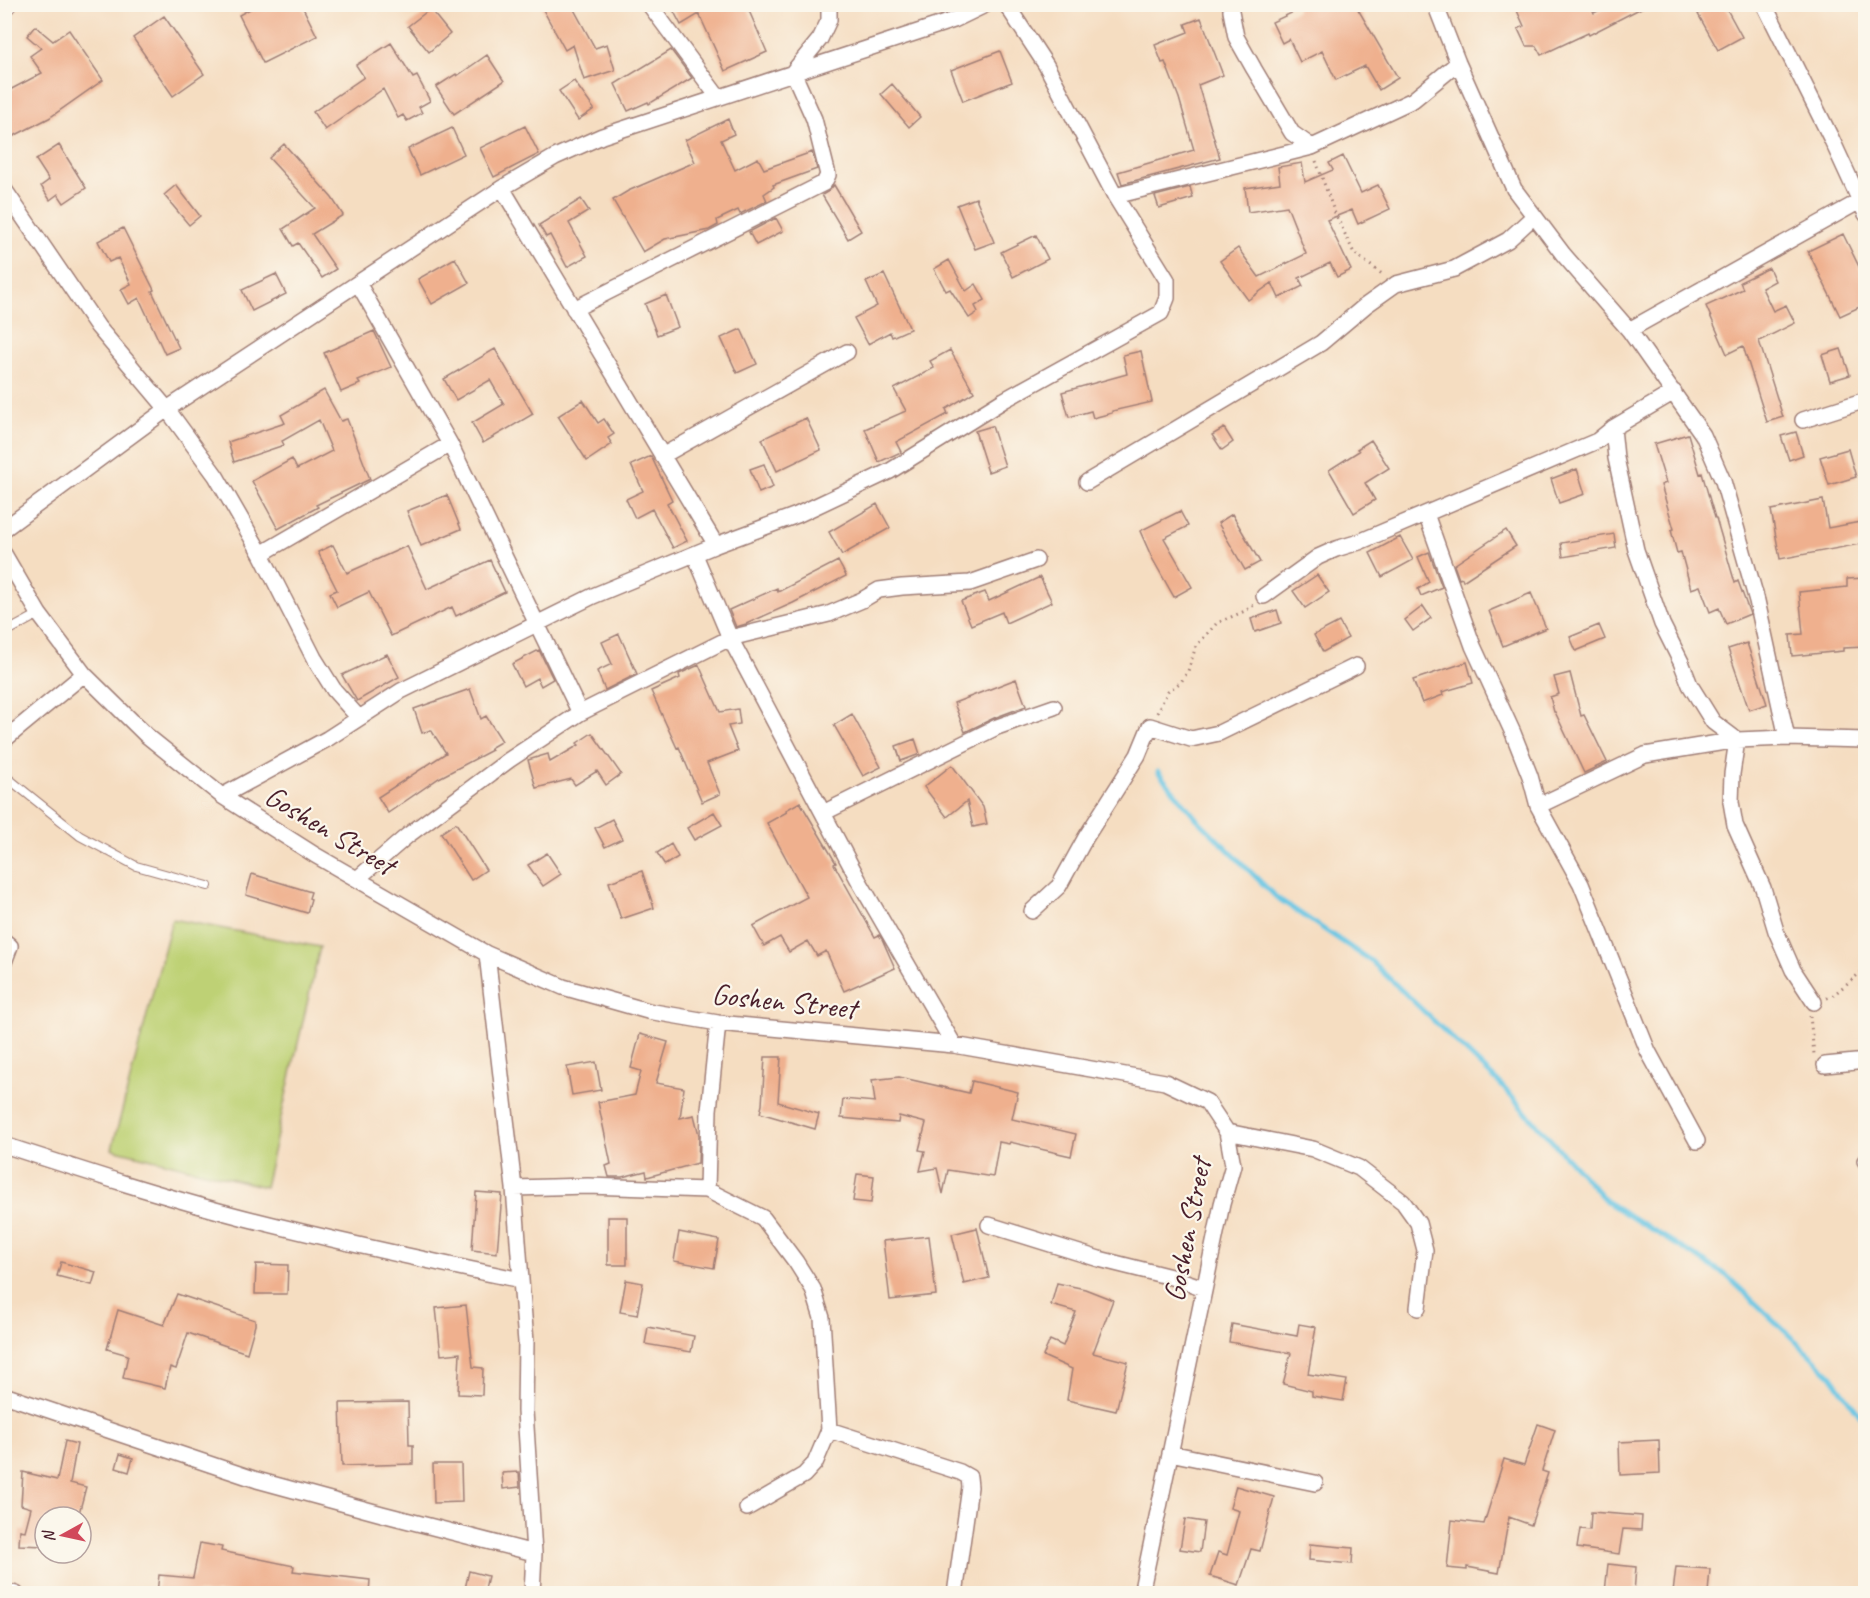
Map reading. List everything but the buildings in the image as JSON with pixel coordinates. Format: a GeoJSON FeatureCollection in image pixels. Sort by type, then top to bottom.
{"type":"FeatureCollection","features":[{"type":"Feature","properties":{"kind":"street"},"geometry":{"type":"LineString","coordinates":[[649,4],[718,97]]}},
{"type":"Feature","properties":{"kind":"street"},"geometry":{"type":"LineString","coordinates":[[793,72],[820,39],[829,20],[829,4]]}},
{"type":"Feature","properties":{"kind":"street"},"geometry":{"type":"LineString","coordinates":[[4,529],[167,410],[502,188],[555,157],[603,136],[954,20],[987,4]]}},
{"type":"Feature","properties":{"kind":"street"},"geometry":{"type":"LineString","coordinates":[[222,796],[327,739],[401,692],[593,596],[716,545],[797,515],[890,471],[1004,400],[1161,313],[1167,298],[1167,280],[1115,196],[1046,65],[1006,4]]}},
{"type":"Feature","properties":{"kind":"street"},"geometry":{"type":"LineString","coordinates":[[1231,4],[1236,37],[1254,69],[1292,133],[1312,147]]}},
{"type":"Feature","properties":{"kind":"street"},"geometry":{"type":"LineString","coordinates":[[1435,4],[1458,63],[1514,189],[1563,254],[1629,330],[1703,435],[1723,481],[1757,601],[1787,738]]}},
{"type":"Feature","properties":{"kind":"street"},"geometry":{"type":"LineString","coordinates":[[1629,330],[1863,207],[1764,4]]}},
{"type":"Feature","properties":{"kind":"street"},"geometry":{"type":"LineString","coordinates":[[1115,196],[1312,147],[1413,100],[1458,63]]}},
{"type":"Feature","properties":{"kind":"street"},"geometry":{"type":"LineString","coordinates":[[574,309],[824,183],[828,175],[814,119],[793,72]]}},
{"type":"Feature","properties":{"kind":"street"},"geometry":{"type":"LineString","coordinates":[[502,188],[716,545]]}},
{"type":"Feature","properties":{"kind":"street"},"geometry":{"type":"LineString","coordinates":[[4,189],[98,327],[167,410],[216,476],[261,554],[314,658],[334,690],[358,718]]}},
{"type":"Feature","properties":{"kind":"street"},"geometry":{"type":"LineString","coordinates":[[1087,482],[1320,343],[1396,284],[1454,269],[1508,240],[1534,216]]}},
{"type":"Feature","properties":{"kind":"street"},"geometry":{"type":"LineString","coordinates":[[358,283],[450,444],[580,713]]}},
{"type":"Feature","properties":{"kind":"street"},"geometry":{"type":"LineString","coordinates":[[662,456],[847,352]]}},
{"type":"Feature","properties":{"kind":"street"},"geometry":{"type":"LineString","coordinates":[[1264,596],[1318,557],[1359,542],[1597,441],[1613,428],[1674,392]]}},
{"type":"Feature","properties":{"kind":"street"},"geometry":{"type":"LineString","coordinates":[[1803,420],[1866,400]]}},
{"type":"Feature","properties":{"kind":"street"},"geometry":{"type":"LineString","coordinates":[[1613,428],[1616,458],[1636,550],[1662,624],[1690,685],[1713,722],[1737,740]]}},
{"type":"Feature","properties":{"kind":"street"},"geometry":{"type":"LineString","coordinates":[[261,554],[450,444]]}},
{"type":"Feature","properties":{"kind":"street"},"geometry":{"type":"LineString","coordinates":[[1426,514],[1473,646],[1530,776],[1538,806],[1581,884],[1648,1051],[1697,1140]]}},
{"type":"Feature","properties":{"kind":"street","name":"Goshen Street"},"geometry":{"type":"LineString","coordinates":[[4,554],[39,614],[84,674],[146,735],[222,796],[315,855],[487,954],[563,987],[648,1011],[718,1023],[954,1045],[1165,1082],[1208,1102],[1227,1132],[1233,1165],[1222,1204],[1141,1593]]}},
{"type":"Feature","properties":{"kind":"street"},"geometry":{"type":"LineString","coordinates":[[695,555],[730,638],[859,881],[954,1045]]}},
{"type":"Feature","properties":{"kind":"street"},"geometry":{"type":"LineString","coordinates":[[357,879],[407,836],[509,760],[580,713],[730,638],[828,614],[862,600],[879,590],[902,586],[970,583],[1036,560]]}},
{"type":"Feature","properties":{"kind":"street"},"geometry":{"type":"LineString","coordinates":[[1032,911],[1059,886],[1086,837],[1138,755],[1150,726],[1191,739],[1219,733],[1356,666]]}},
{"type":"Feature","properties":{"kind":"street"},"geometry":{"type":"LineString","coordinates":[[4,740],[84,674]]}},
{"type":"Feature","properties":{"kind":"street"},"geometry":{"type":"LineString","coordinates":[[823,813],[997,728],[1054,707]]}},
{"type":"Feature","properties":{"kind":"street"},"geometry":{"type":"LineString","coordinates":[[1538,806],[1645,755],[1737,740],[1787,738],[1866,740]]}},
{"type":"Feature","properties":{"kind":"street"},"geometry":{"type":"LineString","coordinates":[[1737,740],[1731,802],[1735,825],[1763,888],[1776,931],[1789,960],[1814,1002]]}},
{"type":"Feature","properties":{"kind":"street"},"geometry":{"type":"LineString","coordinates":[[4,941],[10,946],[4,962]]}},
{"type":"Feature","properties":{"kind":"street"},"geometry":{"type":"LineString","coordinates":[[487,954],[513,1188],[526,1342],[525,1411],[534,1553],[532,1593]]}},
{"type":"Feature","properties":{"kind":"street"},"geometry":{"type":"LineString","coordinates":[[707,1190],[709,1110],[718,1023]]}},
{"type":"Feature","properties":{"kind":"street"},"geometry":{"type":"LineString","coordinates":[[1826,1065],[1866,1061]]}},
{"type":"Feature","properties":{"kind":"street"},"geometry":{"type":"LineString","coordinates":[[1227,1132],[1313,1149],[1359,1168],[1403,1202],[1418,1223],[1425,1250],[1418,1308]]}},
{"type":"Feature","properties":{"kind":"street"},"geometry":{"type":"LineString","coordinates":[[4,1145],[242,1217],[370,1249],[521,1280]]}},
{"type":"Feature","properties":{"kind":"street"},"geometry":{"type":"LineString","coordinates":[[513,1188],[588,1186],[707,1190],[763,1218],[796,1262],[813,1289],[822,1318],[829,1430],[815,1463],[804,1475],[747,1508]]}},
{"type":"Feature","properties":{"kind":"street"},"geometry":{"type":"LineString","coordinates":[[989,1225],[1204,1288]]}},
{"type":"Feature","properties":{"kind":"street"},"geometry":{"type":"LineString","coordinates":[[4,1395],[257,1480],[534,1553]]}},
{"type":"Feature","properties":{"kind":"street"},"geometry":{"type":"LineString","coordinates":[[829,1430],[960,1472],[969,1478],[970,1487],[955,1593]]}},
{"type":"Feature","properties":{"kind":"street"},"geometry":{"type":"LineString","coordinates":[[1170,1453],[1315,1483]]}},
{"type":"Feature","properties":{"kind":"street"},"geometry":{"type":"LineString","coordinates":[[4,1591],[16,1593]]}},
{"type":"Feature","properties":{"kind":"lane"},"geometry":{"type":"LineString","coordinates":[[4,633],[39,614]]}},
{"type":"Feature","properties":{"kind":"lane"},"geometry":{"type":"LineString","coordinates":[[4,775],[80,836],[136,866],[208,886]]}},
{"type":"Feature","properties":{"kind":"path"},"geometry":{"type":"LineString","coordinates":[[1312,147],[1334,211],[1354,253],[1396,284]]}},
{"type":"Feature","properties":{"kind":"path"},"geometry":{"type":"LineString","coordinates":[[1150,726],[1168,691],[1181,682],[1188,671],[1196,646],[1217,623],[1245,611],[1264,596]]}},
{"type":"Feature","properties":{"kind":"green space"},"geometry":{"type":"Polygon","coordinates":[[[172,919],[320,947],[265,1187],[112,1149],[172,919]]]}},
{"type":"Feature","properties":{"kind":"waterway"},"geometry":{"type":"LineString","coordinates":[[1158,772],[1196,818],[1276,897],[1371,961],[1501,1085],[1607,1202],[1726,1275],[1831,1375],[1866,1424]]}}]}
